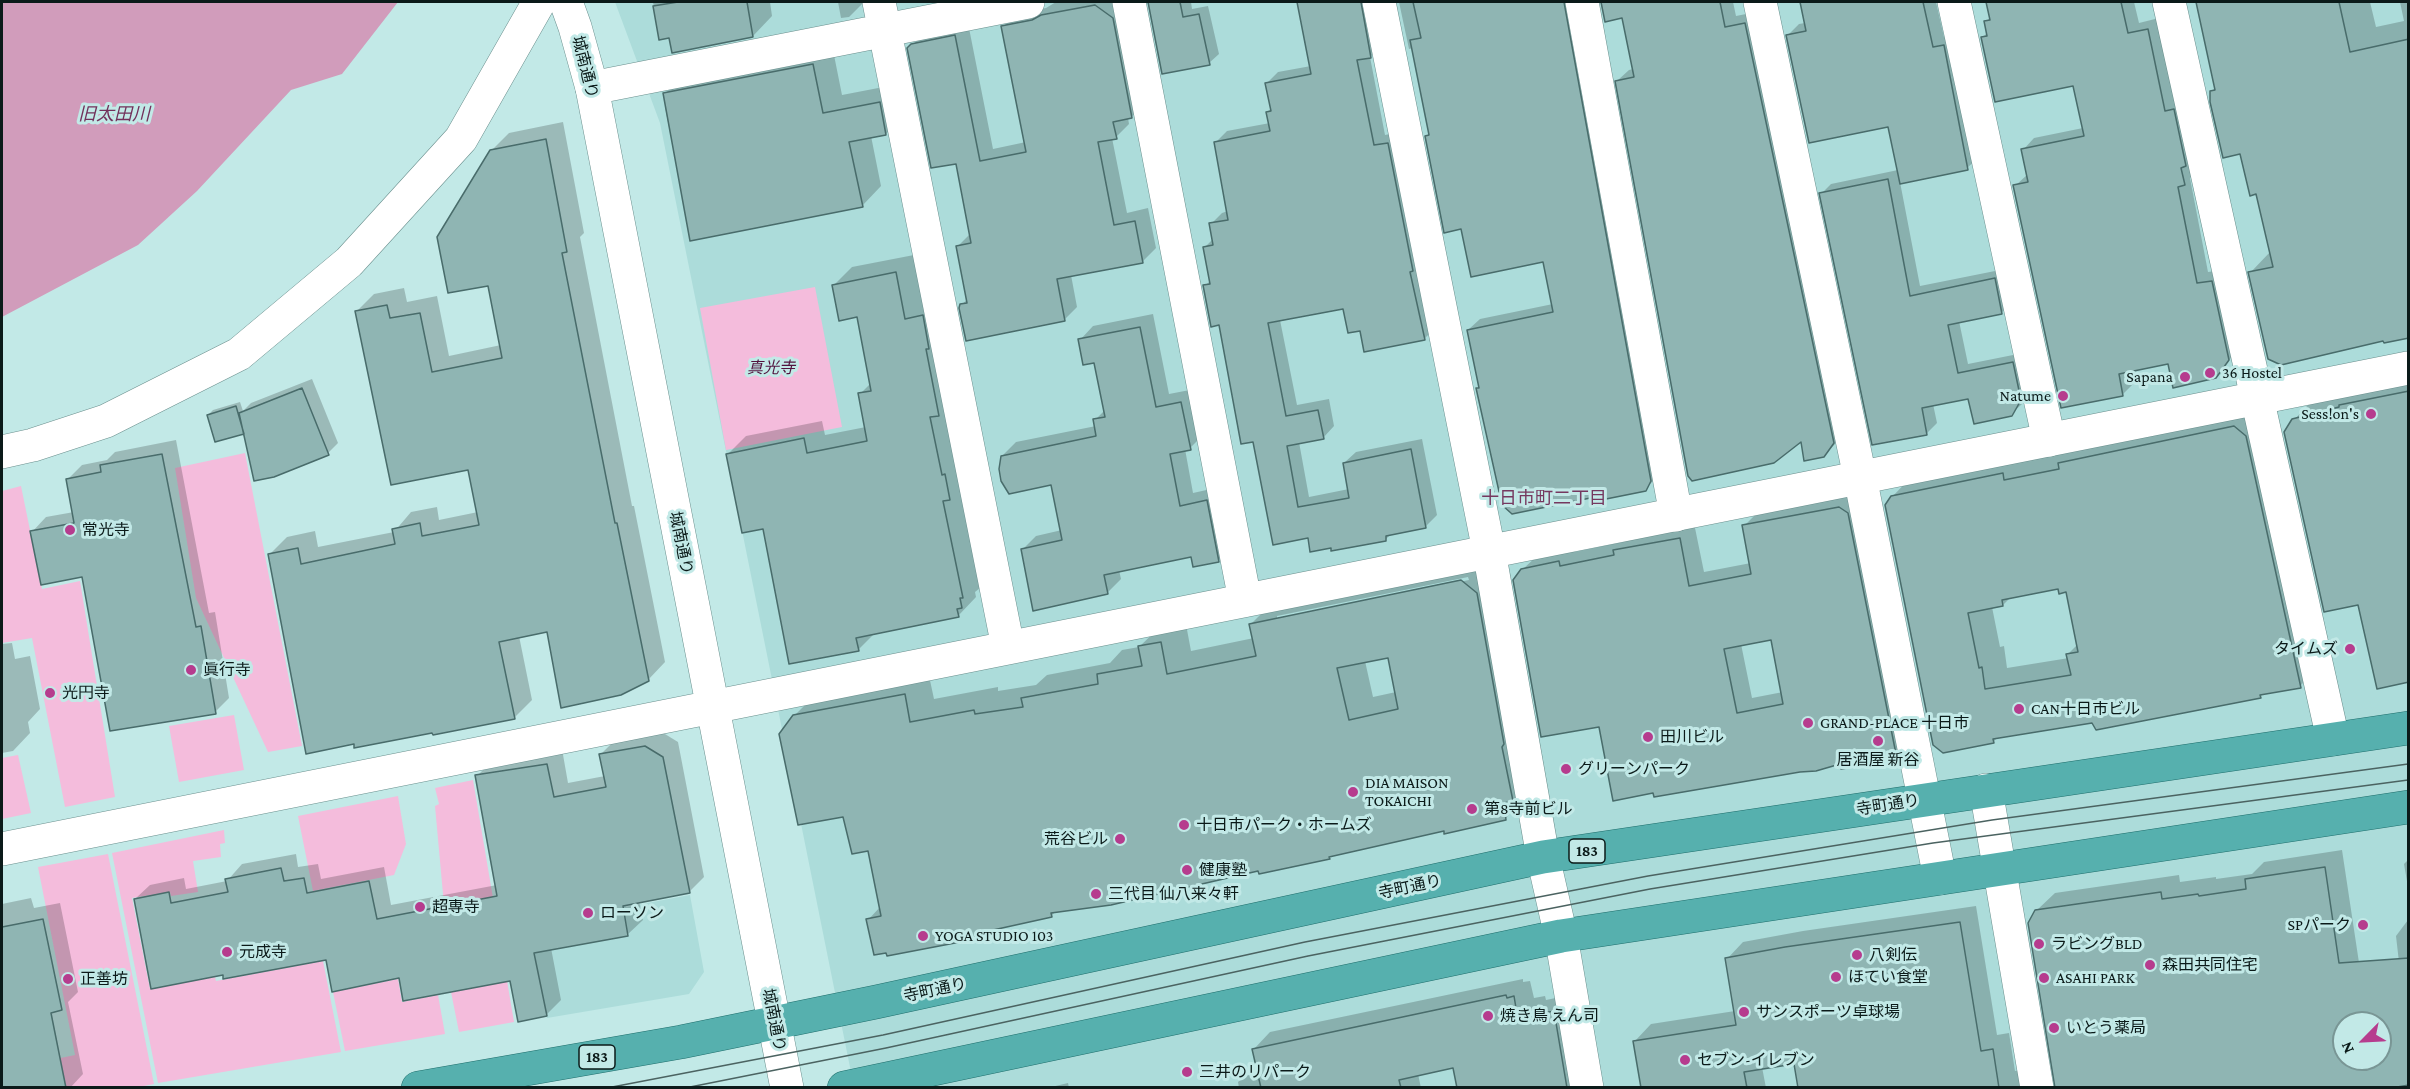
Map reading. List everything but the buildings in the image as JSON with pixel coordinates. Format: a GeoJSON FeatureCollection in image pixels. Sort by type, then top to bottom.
{"type":"FeatureCollection","features":[{"type":"Feature","properties":{"kind":"highway","name":"寺町通り"},"geometry":{"type":"LineString","coordinates":[[418,1088],[681,1042],[775,1023],[1543,858],[2409,728]]}},
{"type":"Feature","properties":{"kind":"highway"},"geometry":{"type":"LineString","coordinates":[[844,1088],[1561,936],[2409,807]]}},
{"type":"Feature","properties":{"kind":"street"},"geometry":{"type":"LineString","coordinates":[[2,452],[33,445],[106,421],[239,354],[349,262],[461,139],[539,2]]}},
{"type":"Feature","properties":{"kind":"street"},"geometry":{"type":"LineString","coordinates":[[591,88],[882,15],[1028,2]]}},
{"type":"Feature","properties":{"kind":"street"},"geometry":{"type":"LineString","coordinates":[[1129,2],[1245,600]]}},
{"type":"Feature","properties":{"kind":"street"},"geometry":{"type":"LineString","coordinates":[[1379,2],[1489,551],[1543,858],[1561,936],[1587,1088]]}},
{"type":"Feature","properties":{"kind":"street"},"geometry":{"type":"LineString","coordinates":[[1582,2],[1676,515]]}},
{"type":"Feature","properties":{"kind":"street"},"geometry":{"type":"LineString","coordinates":[[1760,2],[1860,477],[1940,878]]}},
{"type":"Feature","properties":{"kind":"street"},"geometry":{"type":"LineString","coordinates":[[1954,2],[2049,440]]}},
{"type":"Feature","properties":{"kind":"street"},"geometry":{"type":"LineString","coordinates":[[2169,2],[2333,739]]}},
{"type":"Feature","properties":{"kind":"street","name":"城南通り"},"geometry":{"type":"LineString","coordinates":[[575,10],[714,706],[787,1088]]}},
{"type":"Feature","properties":{"kind":"street"},"geometry":{"type":"LineString","coordinates":[[882,15],[1008,647]]}},
{"type":"Feature","properties":{"kind":"street"},"geometry":{"type":"LineString","coordinates":[[2,849],[2409,368]]}},
{"type":"Feature","properties":{"kind":"street"},"geometry":{"type":"LineString","coordinates":[[1986,790],[2037,1088]]}},
{"type":"Feature","properties":{"kind":"shaded area"},"geometry":{"type":"Polygon","coordinates":[[[615,2],[2408,2],[2408,1087],[854,1087],[660,123],[615,2]]]}},
{"type":"Feature","properties":{"kind":"shaded area"},"geometry":{"type":"Polygon","coordinates":[[[619,875],[626,907],[690,895],[704,972],[689,994],[547,1018],[523,893],[619,875]]]}},
{"type":"Feature","properties":{"kind":"green space","name":"真光寺"},"geometry":{"type":"Polygon","coordinates":[[[815,287],[842,427],[726,450],[700,308],[815,287]]]}},
{"type":"Feature","properties":{"kind":"green space"},"geometry":{"type":"Polygon","coordinates":[[[245,453],[302,746],[268,752],[196,598],[175,468],[245,453]]]}},
{"type":"Feature","properties":{"kind":"green space","name":"光円寺"},"geometry":{"type":"Polygon","coordinates":[[[21,486],[42,589],[80,581],[115,797],[65,807],[32,638],[2,643],[2,491],[21,486]]]}},
{"type":"Feature","properties":{"kind":"green space"},"geometry":{"type":"Polygon","coordinates":[[[234,715],[244,770],[179,782],[169,726],[234,715]]]}},
{"type":"Feature","properties":{"kind":"green space"},"geometry":{"type":"Polygon","coordinates":[[[18,755],[31,813],[2,819],[2,758],[18,755]]]}},
{"type":"Feature","properties":{"kind":"green space"},"geometry":{"type":"Polygon","coordinates":[[[473,780],[514,1022],[459,1032],[451,992],[488,985],[472,900],[444,905],[435,806],[439,804],[435,788],[473,780]]]}},
{"type":"Feature","properties":{"kind":"green space"},"geometry":{"type":"Polygon","coordinates":[[[398,796],[406,844],[394,875],[313,891],[298,816],[398,796]]]}},
{"type":"Feature","properties":{"kind":"green space"},"geometry":{"type":"Polygon","coordinates":[[[224,830],[225,843],[220,844],[221,857],[193,861],[198,892],[171,896],[170,892],[132,898],[150,989],[215,977],[216,981],[323,961],[341,1052],[158,1083],[112,853],[224,830]]]}},
{"type":"Feature","properties":{"kind":"green space"},"geometry":{"type":"Polygon","coordinates":[[[108,854],[154,1084],[134,1088],[40,1087],[36,1063],[75,1055],[38,867],[108,854]]]}},
{"type":"Feature","properties":{"kind":"green space"},"geometry":{"type":"Polygon","coordinates":[[[398,979],[402,1002],[438,995],[445,1034],[345,1051],[333,992],[398,979]]]}},
{"type":"Feature","properties":{"kind":"water","name":"旧太田川"},"geometry":{"type":"Polygon","coordinates":[[[2,2],[398,2],[342,74],[291,90],[197,191],[138,245],[2,317],[2,2]]]}},
{"type":"Feature","properties":{"kind":"tram line"},"geometry":{"type":"LineString","coordinates":[[607,1088],[883,1035],[1305,942],[1648,876],[1992,820],[2408,764]]}},
{"type":"Feature","properties":{"kind":"tram line"},"geometry":{"type":"LineString","coordinates":[[685,1088],[886,1048],[1308,956],[1650,889],[1933,843],[2408,780]]}},
{"type":"Feature","properties":{"kind":"place","name":"36 Hostel"},"geometry":{"type":"Point","coordinates":[2210,373]}},
{"type":"Feature","properties":{"kind":"place","name":"Sapana"},"geometry":{"type":"Point","coordinates":[2185,377]}},
{"type":"Feature","properties":{"kind":"place","name":"Natume"},"geometry":{"type":"Point","coordinates":[2063,396]}},
{"type":"Feature","properties":{"kind":"place","name":"Sess!on's"},"geometry":{"type":"Point","coordinates":[2371,414]}},
{"type":"Feature","properties":{"kind":"place","name":"常光寺"},"geometry":{"type":"Point","coordinates":[70,530]}},
{"type":"Feature","properties":{"kind":"place","name":"タイムズ"},"geometry":{"type":"Point","coordinates":[2350,649]}},
{"type":"Feature","properties":{"kind":"place","name":"眞行寺"},"geometry":{"type":"Point","coordinates":[191,670]}},
{"type":"Feature","properties":{"kind":"place","name":"光円寺"},"geometry":{"type":"Point","coordinates":[50,693]}},
{"type":"Feature","properties":{"kind":"place","name":"CAN十日市ビル"},"geometry":{"type":"Point","coordinates":[2019,709]}},
{"type":"Feature","properties":{"kind":"place","name":"GRAND-PLACE 十日市"},"geometry":{"type":"Point","coordinates":[1808,723]}},
{"type":"Feature","properties":{"kind":"place","name":"田川ビル"},"geometry":{"type":"Point","coordinates":[1648,737]}},
{"type":"Feature","properties":{"kind":"place","name":"居酒屋 新谷"},"geometry":{"type":"Point","coordinates":[1878,741]}},
{"type":"Feature","properties":{"kind":"place","name":"グリーンパーク"},"geometry":{"type":"Point","coordinates":[1566,769]}},
{"type":"Feature","properties":{"kind":"place","name":"DIA MAISON TOKAICHI"},"geometry":{"type":"Point","coordinates":[1353,792]}},
{"type":"Feature","properties":{"kind":"place","name":"第8寺前ビル"},"geometry":{"type":"Point","coordinates":[1472,809]}},
{"type":"Feature","properties":{"kind":"place","name":"十日市パーク・ホームズ"},"geometry":{"type":"Point","coordinates":[1184,825]}},
{"type":"Feature","properties":{"kind":"place","name":"荒谷ビル"},"geometry":{"type":"Point","coordinates":[1120,839]}},
{"type":"Feature","properties":{"kind":"place","name":"健康塾"},"geometry":{"type":"Point","coordinates":[1187,870]}},
{"type":"Feature","properties":{"kind":"place","name":"三代目 仙八来々軒"},"geometry":{"type":"Point","coordinates":[1096,894]}},
{"type":"Feature","properties":{"kind":"place","name":"超専寺"},"geometry":{"type":"Point","coordinates":[420,907]}},
{"type":"Feature","properties":{"kind":"place","name":"ローソン"},"geometry":{"type":"Point","coordinates":[588,913]}},
{"type":"Feature","properties":{"kind":"place","name":"SPパーク"},"geometry":{"type":"Point","coordinates":[2363,925]}},
{"type":"Feature","properties":{"kind":"place","name":"YOGA STUDIO 103"},"geometry":{"type":"Point","coordinates":[923,936]}},
{"type":"Feature","properties":{"kind":"place","name":"ラビングBLD"},"geometry":{"type":"Point","coordinates":[2039,944]}},
{"type":"Feature","properties":{"kind":"place","name":"元成寺"},"geometry":{"type":"Point","coordinates":[227,952]}},
{"type":"Feature","properties":{"kind":"place","name":"八剣伝"},"geometry":{"type":"Point","coordinates":[1857,955]}},
{"type":"Feature","properties":{"kind":"place","name":"森田共同住宅"},"geometry":{"type":"Point","coordinates":[2150,965]}},
{"type":"Feature","properties":{"kind":"place","name":"ほてい食堂"},"geometry":{"type":"Point","coordinates":[1836,977]}},
{"type":"Feature","properties":{"kind":"place","name":"ASAHI PARK"},"geometry":{"type":"Point","coordinates":[2044,978]}},
{"type":"Feature","properties":{"kind":"place","name":"正善坊"},"geometry":{"type":"Point","coordinates":[68,979]}},
{"type":"Feature","properties":{"kind":"place","name":"サンスポーツ卓球場"},"geometry":{"type":"Point","coordinates":[1744,1012]}},
{"type":"Feature","properties":{"kind":"place","name":"焼き鳥 えん司"},"geometry":{"type":"Point","coordinates":[1488,1016]}},
{"type":"Feature","properties":{"kind":"place","name":"いとう薬局"},"geometry":{"type":"Point","coordinates":[2054,1028]}},
{"type":"Feature","properties":{"kind":"place","name":"セブン-イレブン"},"geometry":{"type":"Point","coordinates":[1685,1060]}},
{"type":"Feature","properties":{"kind":"place","name":"三井のリパーク"},"geometry":{"type":"Point","coordinates":[1187,1072]}},
{"type":"Feature","properties":{"kind":"district","name":"十日市町二丁目"},"geometry":{"type":"Point","coordinates":[1544,498]}}]}
